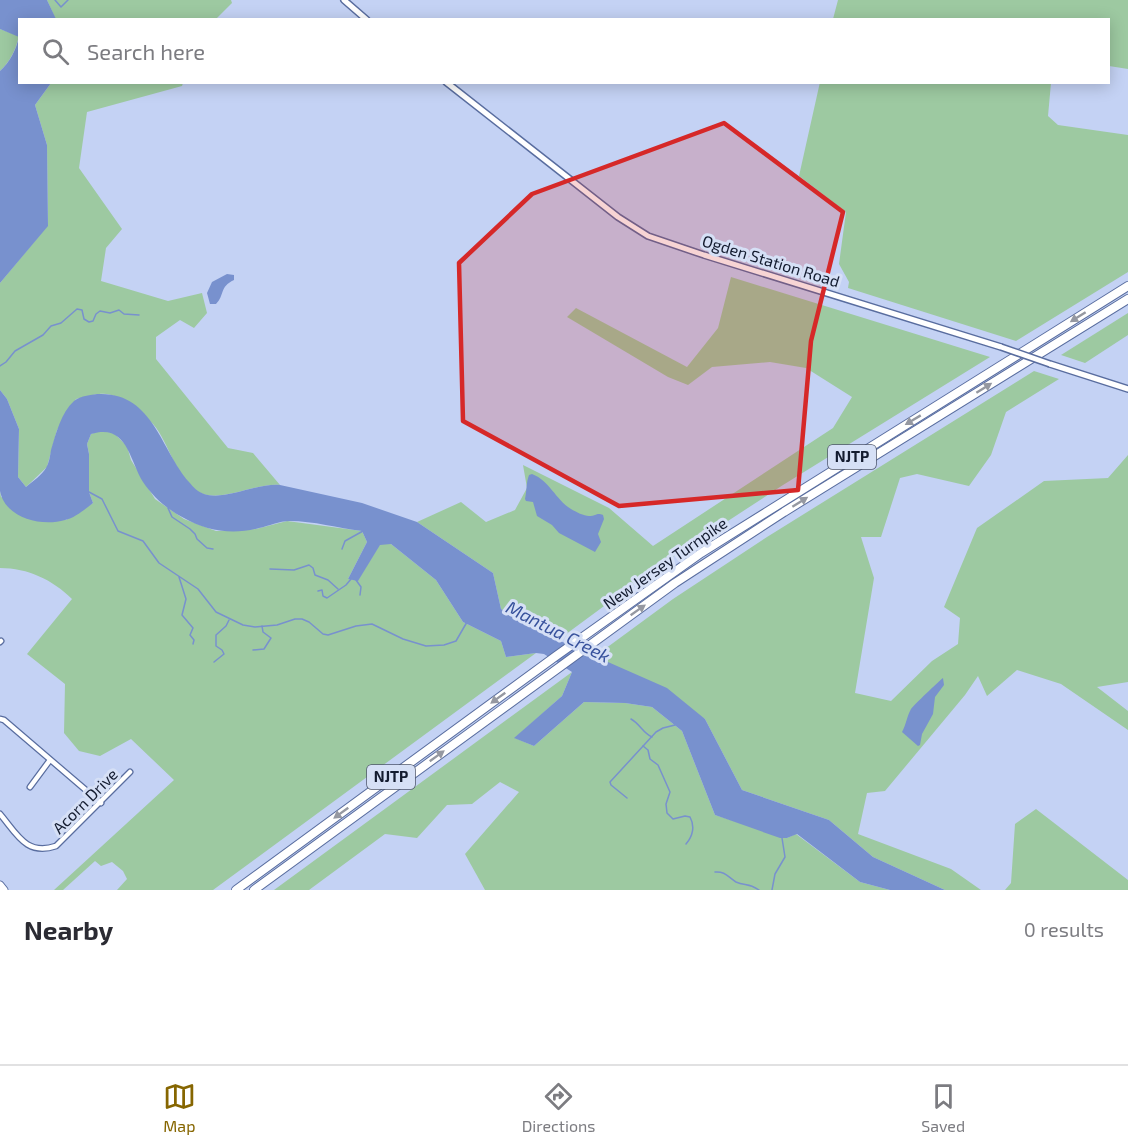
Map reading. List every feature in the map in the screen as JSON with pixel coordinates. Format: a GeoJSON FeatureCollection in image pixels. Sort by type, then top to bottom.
{"type":"FeatureCollection","features":[{"type":"Feature","properties":{"kind":"highway","name":"New Jersey Turnpike"},"geometry":{"type":"LineString","coordinates":[[236,890],[701,553],[1128,286]]}},
{"type":"Feature","properties":{"kind":"highway","name":"New Jersey Turnpike"},"geometry":{"type":"LineString","coordinates":[[254,890],[590,644],[729,547],[1128,299]]}},
{"type":"Feature","properties":{"kind":"main road"},"geometry":{"type":"LineString","coordinates":[[0,885],[4,890]]}},
{"type":"Feature","properties":{"kind":"street"},"geometry":{"type":"LineString","coordinates":[[344,0],[366,18]]}},
{"type":"Feature","properties":{"kind":"street","name":"Ogden Station Road"},"geometry":{"type":"LineString","coordinates":[[449,84],[618,217],[648,236],[720,261],[1001,347],[1128,389]]}},
{"type":"Feature","properties":{"kind":"street"},"geometry":{"type":"LineString","coordinates":[[0,719],[101,802]]}},
{"type":"Feature","properties":{"kind":"street"},"geometry":{"type":"LineString","coordinates":[[30,787],[50,760]]}},
{"type":"Feature","properties":{"kind":"street","name":"Acorn Drive"},"geometry":{"type":"LineString","coordinates":[[0,814],[24,842],[39,850],[46,850],[56,846],[130,772]]}},
{"type":"Feature","properties":{"kind":"highlighted area"},"geometry":{"type":"Polygon","coordinates":[[[724,123],[843,212],[811,341],[798,490],[619,506],[463,421],[459,263],[532,194],[724,123]]]}},
{"type":"Feature","properties":{"kind":"green space"},"geometry":{"type":"Polygon","coordinates":[[[47,0],[231,0],[232,3],[217,18],[55,18],[47,0]]]}},
{"type":"Feature","properties":{"kind":"green space"},"geometry":{"type":"Polygon","coordinates":[[[838,0],[1128,0],[1128,69],[1110,66],[1110,18],[833,18],[838,0]]]}},
{"type":"Feature","properties":{"kind":"green space"},"geometry":{"type":"Polygon","coordinates":[[[0,29],[18,36],[18,39],[7,64],[0,71],[0,29]]]}},
{"type":"Feature","properties":{"kind":"green space"},"geometry":{"type":"Polygon","coordinates":[[[50,84],[183,84],[87,112],[79,168],[122,229],[106,248],[101,281],[168,301],[202,293],[207,313],[194,328],[180,320],[156,337],[156,359],[228,448],[253,453],[280,485],[231,494],[212,496],[203,494],[194,489],[180,473],[153,424],[120,399],[108,394],[76,399],[57,430],[47,467],[26,487],[18,477],[19,429],[7,399],[0,390],[0,283],[48,225],[47,145],[35,105],[50,84]]]}},
{"type":"Feature","properties":{"kind":"green space"},"geometry":{"type":"Polygon","coordinates":[[[820,84],[1051,84],[1048,116],[1058,125],[1128,135],[1128,272],[1016,341],[848,288],[849,282],[839,264],[846,212],[799,176],[820,84]]]}},
{"type":"Feature","properties":{"kind":"green space"},"geometry":{"type":"Polygon","coordinates":[[[731,277],[990,357],[783,485],[653,570],[558,640],[501,609],[493,573],[417,522],[461,502],[486,522],[515,510],[527,488],[523,465],[609,508],[653,546],[833,428],[852,397],[806,368],[770,362],[712,367],[688,385],[668,377],[567,317],[576,308],[687,367],[718,328],[731,277]]]}},
{"type":"Feature","properties":{"kind":"green space"},"geometry":{"type":"Polygon","coordinates":[[[1128,313],[1128,335],[1085,363],[1061,355],[1128,313]]]}},
{"type":"Feature","properties":{"kind":"green space"},"geometry":{"type":"Polygon","coordinates":[[[1034,371],[1059,379],[1006,412],[991,455],[969,486],[917,474],[900,478],[881,537],[861,537],[874,578],[855,693],[891,701],[932,661],[958,644],[960,618],[944,607],[977,528],[1044,481],[1108,478],[1128,455],[1128,682],[1097,687],[1128,711],[1128,730],[1061,684],[1017,670],[987,696],[978,676],[965,695],[885,791],[867,793],[858,834],[951,869],[981,890],[945,890],[873,857],[829,820],[742,790],[705,719],[594,657],[673,599],[767,537],[1034,371]]]}},
{"type":"Feature","properties":{"kind":"green space"},"geometry":{"type":"Polygon","coordinates":[[[102,430],[115,434],[127,446],[131,460],[155,499],[184,519],[216,531],[256,529],[287,521],[362,531],[367,542],[348,579],[358,580],[380,544],[391,544],[436,580],[463,622],[501,641],[506,657],[536,653],[213,890],[117,890],[127,879],[123,871],[112,862],[101,866],[95,861],[63,890],[54,890],[174,780],[131,739],[100,756],[79,751],[64,733],[65,684],[27,654],[72,599],[57,586],[39,576],[20,570],[0,568],[0,491],[1,497],[66,520],[93,503],[89,492],[87,444],[91,434],[102,430]]]}},
{"type":"Feature","properties":{"kind":"green space"},"geometry":{"type":"Polygon","coordinates":[[[572,672],[562,696],[515,738],[534,746],[584,702],[625,703],[652,707],[682,731],[715,815],[787,838],[796,834],[860,882],[890,890],[485,890],[465,854],[519,792],[500,782],[472,804],[447,805],[417,838],[385,834],[309,890],[274,890],[572,672]]]}},
{"type":"Feature","properties":{"kind":"green space"},"geometry":{"type":"Polygon","coordinates":[[[1036,809],[1128,880],[1128,890],[1005,890],[1011,883],[1015,824],[1036,809]]]}},
{"type":"Feature","properties":{"kind":"water"},"geometry":{"type":"Polygon","coordinates":[[[0,0],[47,0],[56,18],[18,18],[18,37],[0,29],[0,0]]]}},
{"type":"Feature","properties":{"kind":"water"},"geometry":{"type":"Polygon","coordinates":[[[18,40],[18,84],[50,84],[35,105],[47,145],[48,226],[0,283],[0,71],[7,64],[18,40]]]}},
{"type":"Feature","properties":{"kind":"water"},"geometry":{"type":"Polygon","coordinates":[[[227,274],[234,275],[234,280],[226,285],[216,304],[210,304],[207,293],[212,282],[227,274]]]}},
{"type":"Feature","properties":{"kind":"water"},"geometry":{"type":"Polygon","coordinates":[[[0,390],[7,399],[19,429],[18,477],[26,487],[46,468],[60,424],[69,406],[80,398],[100,394],[118,396],[132,403],[144,413],[179,469],[192,486],[202,493],[212,496],[280,485],[362,503],[417,522],[493,573],[501,609],[558,640],[667,688],[705,719],[742,790],[829,820],[873,857],[945,890],[890,890],[860,882],[797,834],[780,838],[715,815],[682,731],[652,707],[625,703],[584,702],[534,746],[514,738],[562,696],[572,672],[544,654],[506,657],[501,641],[463,622],[436,580],[391,544],[380,545],[358,581],[348,579],[367,542],[362,531],[299,521],[239,531],[201,526],[178,515],[156,498],[143,482],[120,438],[103,432],[91,434],[87,444],[89,492],[93,503],[80,513],[56,522],[35,521],[16,514],[3,500],[0,491],[0,390]]]}},
{"type":"Feature","properties":{"kind":"water"},"geometry":{"type":"Polygon","coordinates":[[[532,474],[543,481],[565,505],[573,510],[587,516],[603,515],[604,519],[598,534],[601,542],[595,552],[559,533],[552,525],[537,516],[533,502],[525,499],[528,478],[532,474]]]}},
{"type":"Feature","properties":{"kind":"water"},"geometry":{"type":"Polygon","coordinates":[[[943,678],[944,685],[935,697],[933,714],[918,746],[902,732],[911,709],[943,678]]]}},
{"type":"Feature","properties":{"kind":"waterway"},"geometry":{"type":"LineString","coordinates":[[55,0],[61,7],[68,0]]}},
{"type":"Feature","properties":{"kind":"waterway"},"geometry":{"type":"LineString","coordinates":[[0,366],[15,351],[43,335],[51,326],[61,323],[77,309],[82,310],[84,319],[89,322],[93,321],[100,311],[110,313],[119,310],[124,314],[139,315]]}},
{"type":"Feature","properties":{"kind":"waterway"},"geometry":{"type":"LineString","coordinates":[[89,492],[102,499],[118,531],[143,541],[159,563],[198,589],[216,612],[243,625],[255,627],[277,625],[302,619],[328,635],[356,626],[372,624],[403,639],[426,646],[444,645],[456,641],[467,622]]}},
{"type":"Feature","properties":{"kind":"waterway"},"geometry":{"type":"LineString","coordinates":[[168,508],[172,517],[190,529],[207,548],[213,549]]}},
{"type":"Feature","properties":{"kind":"waterway"},"geometry":{"type":"LineString","coordinates":[[342,549],[345,541],[363,531]]}},
{"type":"Feature","properties":{"kind":"waterway"},"geometry":{"type":"LineString","coordinates":[[270,569],[294,570],[309,565],[313,568],[315,575],[328,580],[338,589]]}},
{"type":"Feature","properties":{"kind":"waterway"},"geometry":{"type":"LineString","coordinates":[[179,577],[186,599],[182,615],[193,628],[190,635],[194,640],[193,644]]}},
{"type":"Feature","properties":{"kind":"waterway"},"geometry":{"type":"LineString","coordinates":[[318,591],[322,590],[323,596],[327,598],[351,579]]}},
{"type":"Feature","properties":{"kind":"waterway"},"geometry":{"type":"LineString","coordinates":[[356,580],[361,587],[360,595]]}},
{"type":"Feature","properties":{"kind":"waterway"},"geometry":{"type":"LineString","coordinates":[[214,662],[224,654],[216,646],[216,635],[229,620]]}},
{"type":"Feature","properties":{"kind":"waterway"},"geometry":{"type":"LineString","coordinates":[[253,650],[264,649],[271,638],[263,632],[262,626]]}},
{"type":"Feature","properties":{"kind":"waterway"},"geometry":{"type":"LineString","coordinates":[[631,719],[652,737]]}},
{"type":"Feature","properties":{"kind":"waterway"},"geometry":{"type":"LineString","coordinates":[[627,798],[610,782],[656,732],[675,725]]}},
{"type":"Feature","properties":{"kind":"waterway"},"geometry":{"type":"LineString","coordinates":[[643,746],[648,750],[650,759],[658,765],[670,792],[666,804],[667,813],[673,819],[685,816],[692,820],[692,831],[686,844]]}},
{"type":"Feature","properties":{"kind":"waterway"},"geometry":{"type":"LineString","coordinates":[[772,890],[775,874],[785,857],[782,838]]}},
{"type":"Feature","properties":{"kind":"waterway"},"geometry":{"type":"LineString","coordinates":[[715,872],[724,873],[736,882],[759,890]]}},
{"type":"Feature","properties":{"kind":"water label","name":"Mantua Creek"},"geometry":{"type":"Point","coordinates":[558,632]}}]}
